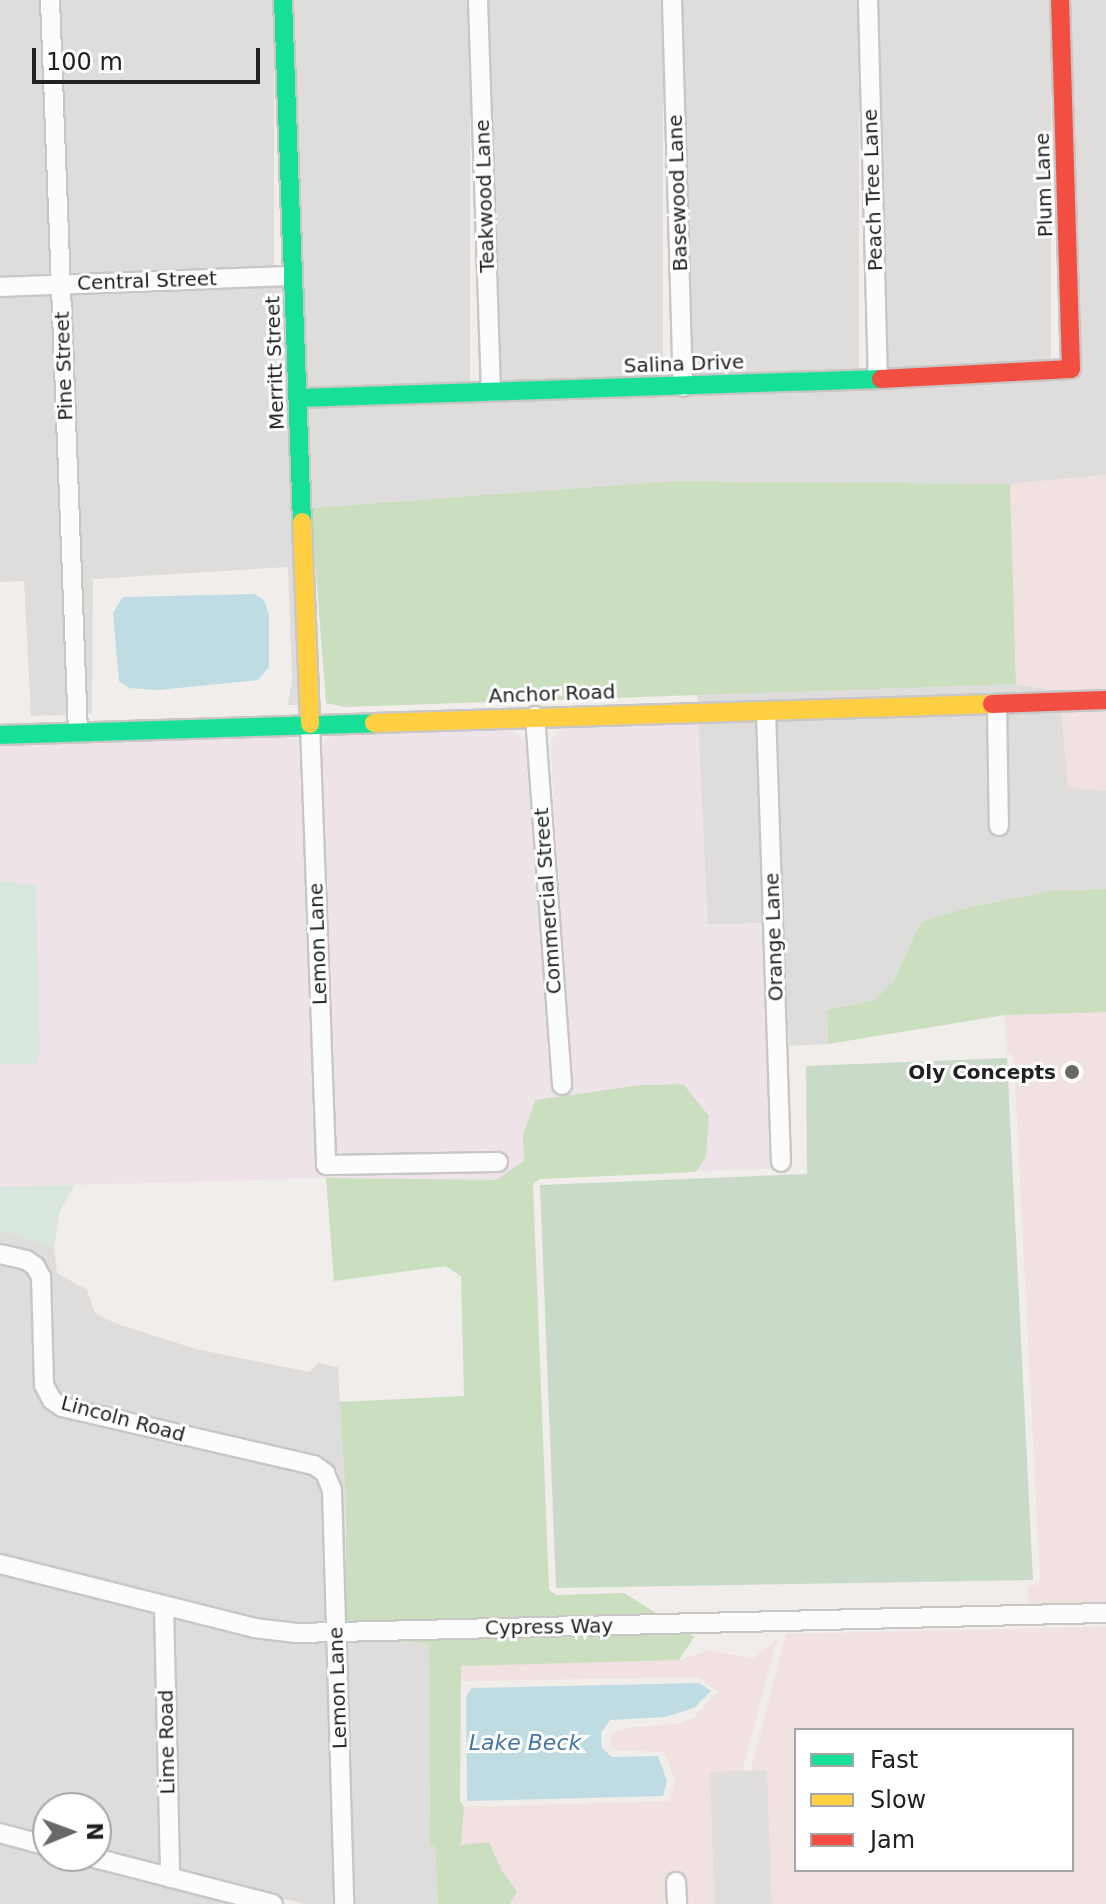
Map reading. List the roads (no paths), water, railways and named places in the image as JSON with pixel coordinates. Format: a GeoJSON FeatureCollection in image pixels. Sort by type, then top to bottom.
{"type":"FeatureCollection","features":[{"type":"Feature","properties":{"kind":"street","name":"Pine Street"},"geometry":{"type":"LineString","coordinates":[[50,0],[78,731]]}},
{"type":"Feature","properties":{"kind":"street","name":"Merritt Street"},"geometry":{"type":"LineString","coordinates":[[283,0],[310,724]]}},
{"type":"Feature","properties":{"kind":"street","name":"Teakwood Lane"},"geometry":{"type":"LineString","coordinates":[[478,0],[491,392]]}},
{"type":"Feature","properties":{"kind":"street","name":"Basewood Lane"},"geometry":{"type":"LineString","coordinates":[[672,0],[683,387]]}},
{"type":"Feature","properties":{"kind":"street","name":"Peach Tree Lane"},"geometry":{"type":"LineString","coordinates":[[868,0],[878,379]]}},
{"type":"Feature","properties":{"kind":"street","name":"Plum Lane"},"geometry":{"type":"LineString","coordinates":[[1060,0],[1071,369]]}},
{"type":"Feature","properties":{"kind":"street","name":"Central Street"},"geometry":{"type":"LineString","coordinates":[[0,287],[293,276]]}},
{"type":"Feature","properties":{"kind":"street","name":"Salina Drive"},"geometry":{"type":"LineString","coordinates":[[299,398],[683,387],[1071,369]]}},
{"type":"Feature","properties":{"kind":"street","name":"Anchor Road"},"geometry":{"type":"LineString","coordinates":[[0,735],[1106,700]]}},
{"type":"Feature","properties":{"kind":"street"},"geometry":{"type":"LineString","coordinates":[[997,704],[999,826]]}},
{"type":"Feature","properties":{"kind":"street","name":"Orange Lane"},"geometry":{"type":"LineString","coordinates":[[766,711],[781,1162]]}},
{"type":"Feature","properties":{"kind":"street","name":"Commercial Street"},"geometry":{"type":"LineString","coordinates":[[535,716],[562,1085]]}},
{"type":"Feature","properties":{"kind":"street","name":"Lemon Lane"},"geometry":{"type":"LineString","coordinates":[[310,724],[326,1165],[498,1162]]}},
{"type":"Feature","properties":{"kind":"street","name":"Lincoln Road"},"geometry":{"type":"LineString","coordinates":[[0,1254],[35,1266],[41,1277],[44,1385],[52,1400],[62,1407],[314,1465],[325,1473]]}},
{"type":"Feature","properties":{"kind":"street","name":"Lemon Lane"},"geometry":{"type":"LineString","coordinates":[[325,1473],[332,1490],[344,1904]]}},
{"type":"Feature","properties":{"kind":"street","name":"Cypress Way"},"geometry":{"type":"LineString","coordinates":[[0,1564],[254,1628],[297,1633],[1106,1613]]}},
{"type":"Feature","properties":{"kind":"street","name":"Lime Road"},"geometry":{"type":"LineString","coordinates":[[164,1606],[170,1878]]}},
{"type":"Feature","properties":{"kind":"street"},"geometry":{"type":"LineString","coordinates":[[0,1833],[32,1842]]}},
{"type":"Feature","properties":{"kind":"street"},"geometry":{"type":"LineString","coordinates":[[112,1863],[273,1904]]}},
{"type":"Feature","properties":{"kind":"street"},"geometry":{"type":"LineString","coordinates":[[676,1882],[677,1904]]}},
{"type":"Feature","properties":{"kind":"water"},"geometry":{"type":"Polygon","coordinates":[[[255,594],[264,600],[269,615],[269,667],[258,680],[158,690],[129,688],[119,681],[113,613],[123,597],[255,594]]]}},
{"type":"Feature","properties":{"kind":"water","name":"Lake Beck"},"geometry":{"type":"Polygon","coordinates":[[[699,1683],[711,1691],[694,1708],[665,1717],[610,1720],[601,1733],[602,1748],[612,1757],[658,1756],[667,1781],[663,1796],[467,1801],[466,1696],[472,1688],[699,1683]]]}},
{"type":"Feature","properties":{"kind":"place","name":"Oly Concepts"},"geometry":{"type":"Point","coordinates":[1072,1072]}}]}
